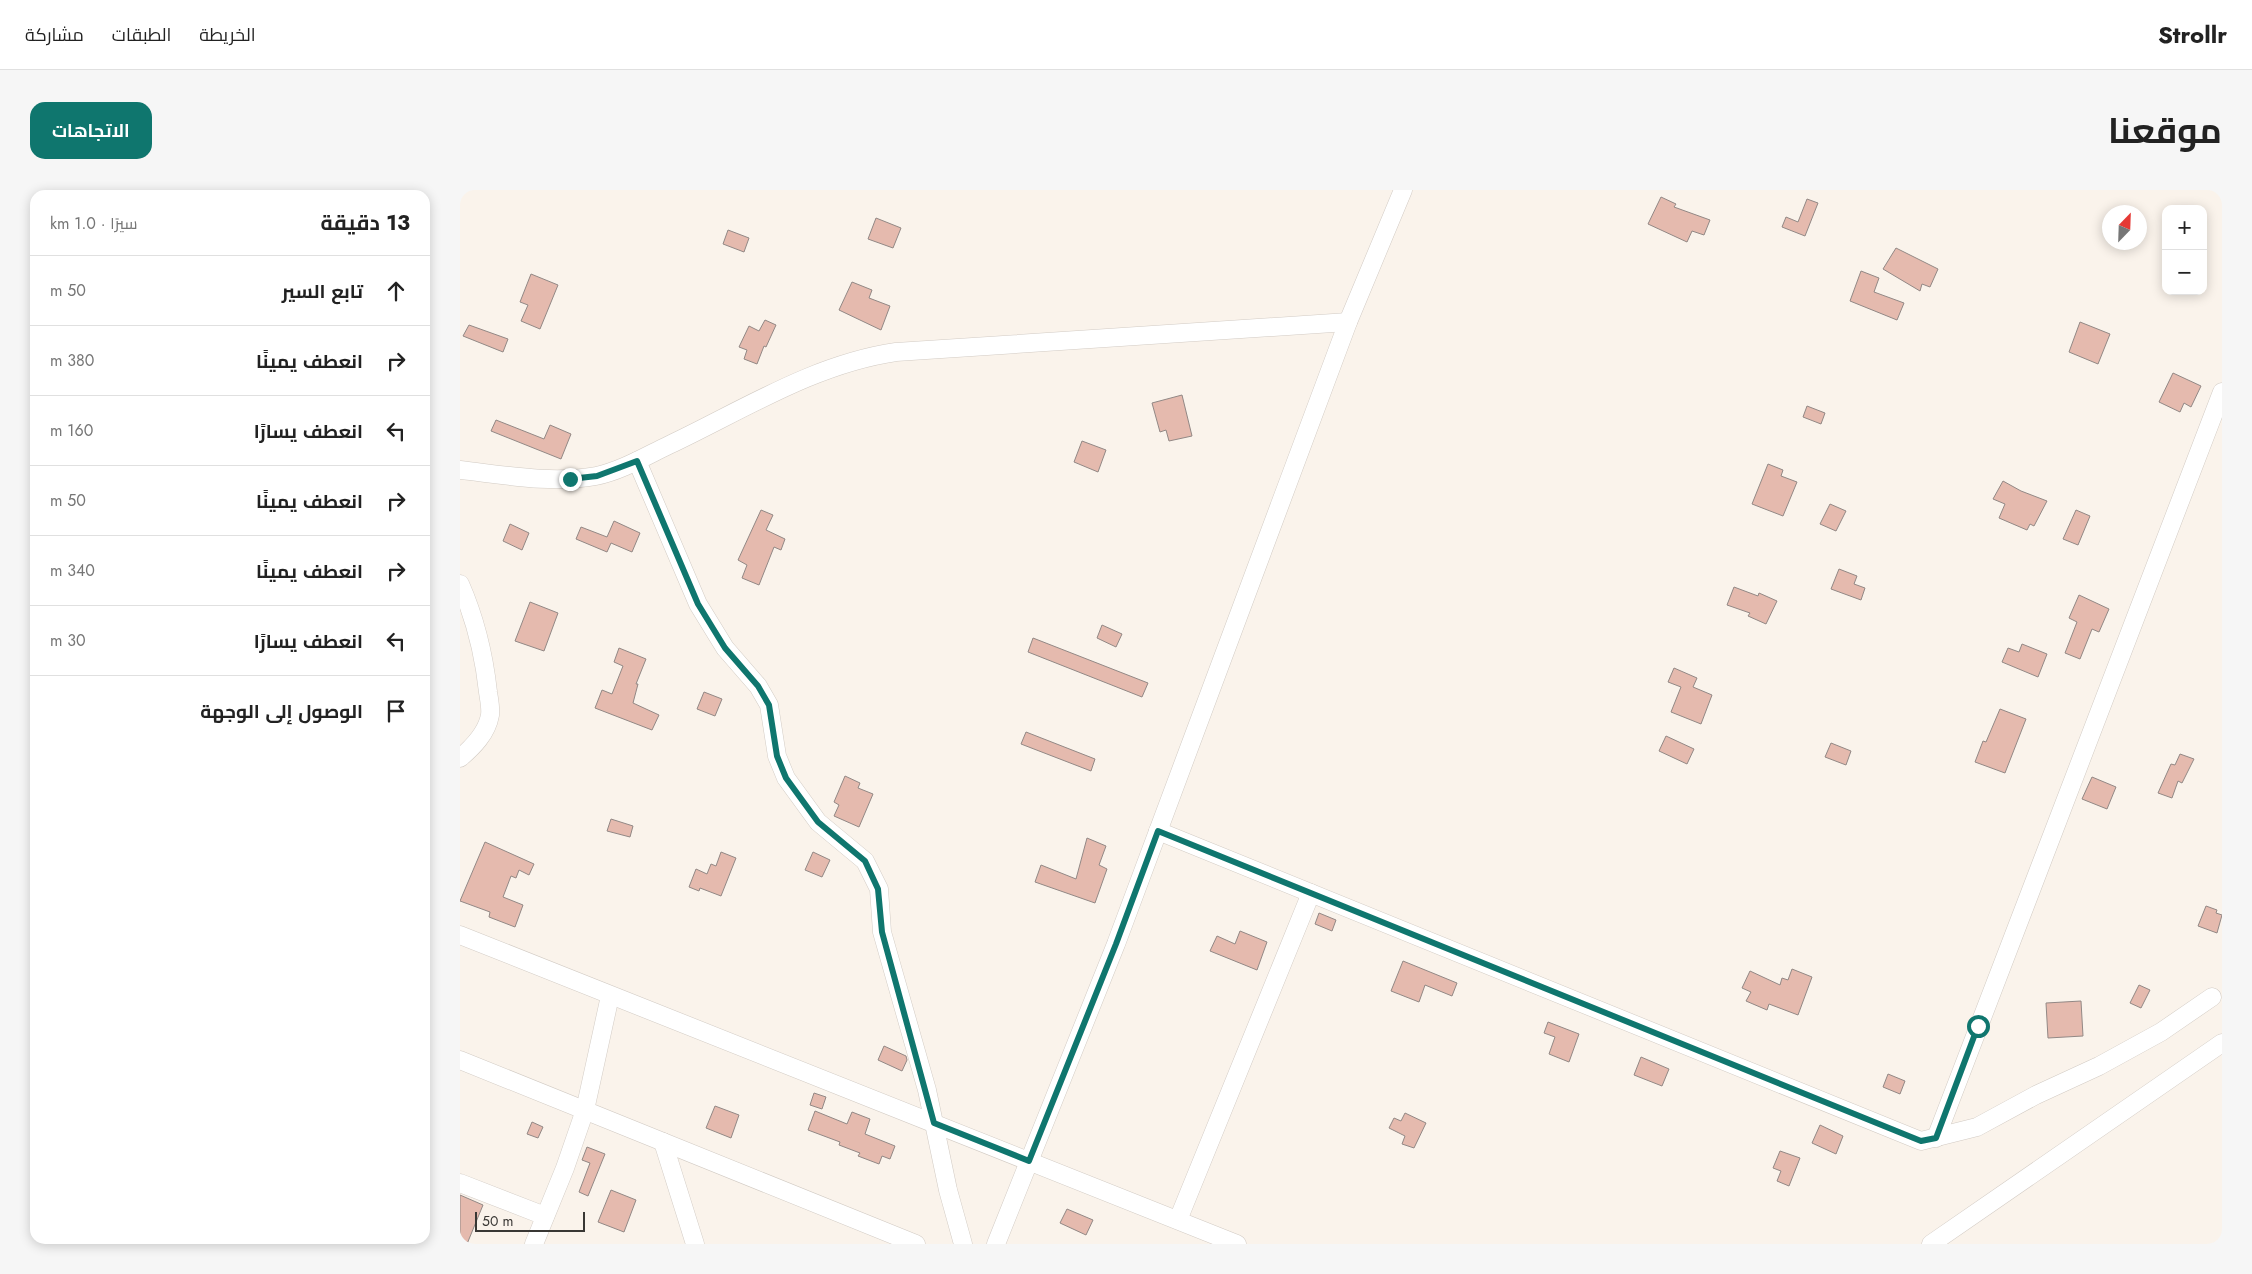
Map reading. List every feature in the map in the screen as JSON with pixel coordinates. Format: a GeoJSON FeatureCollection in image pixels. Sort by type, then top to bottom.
{"type":"FeatureCollection","features":[{"type":"Feature","properties":{"kind":"street"},"geometry":{"type":"LineString","coordinates":[[996,1244],[1116,944],[1348,322],[1403,190]]}},
{"type":"Feature","properties":{"kind":"street"},"geometry":{"type":"LineString","coordinates":[[460,470],[570,479],[597,476],[637,461],[718,422],[772,392],[866,356],[896,352],[1074,339],[1348,322]]}},
{"type":"Feature","properties":{"kind":"street"},"geometry":{"type":"LineString","coordinates":[[1936,1138],[2222,392]]}},
{"type":"Feature","properties":{"kind":"street"},"geometry":{"type":"LineString","coordinates":[[637,461],[698,604],[725,648],[758,686],[769,705],[777,756],[786,778],[818,822],[865,861],[878,889],[882,932],[934,1123],[948,1190],[963,1244]]}},
{"type":"Feature","properties":{"kind":"street"},"geometry":{"type":"LineString","coordinates":[[460,584],[472,613],[486,676],[490,714],[473,747],[460,758]]}},
{"type":"Feature","properties":{"kind":"street"},"geometry":{"type":"LineString","coordinates":[[1158,831],[1921,1141],[1977,1127],[2036,1095],[2099,1066],[2161,1032],[2212,997]]}},
{"type":"Feature","properties":{"kind":"street"},"geometry":{"type":"LineString","coordinates":[[1178,1220],[1311,893]]}},
{"type":"Feature","properties":{"kind":"street"},"geometry":{"type":"LineString","coordinates":[[460,935],[1237,1244]]}},
{"type":"Feature","properties":{"kind":"street"},"geometry":{"type":"LineString","coordinates":[[534,1244],[565,1168],[584,1110],[610,996]]}},
{"type":"Feature","properties":{"kind":"street"},"geometry":{"type":"LineString","coordinates":[[1931,1244],[2222,1043]]}},
{"type":"Feature","properties":{"kind":"street"},"geometry":{"type":"LineString","coordinates":[[460,1060],[916,1244]]}},
{"type":"Feature","properties":{"kind":"street"},"geometry":{"type":"LineString","coordinates":[[663,1142],[695,1244]]}},
{"type":"Feature","properties":{"kind":"street"},"geometry":{"type":"LineString","coordinates":[[460,1183],[545,1216]]}},
{"type":"Feature","properties":{"kind":"building"},"geometry":{"type":"Polygon","coordinates":[[[1661,197],[1676,204],[1674,207],[1710,220],[1704,235],[1692,231],[1687,242],[1648,224],[1661,197]]]}},
{"type":"Feature","properties":{"kind":"building"},"geometry":{"type":"Polygon","coordinates":[[[1807,199],[1818,203],[1805,236],[1782,227],[1786,217],[1798,222],[1807,199]]]}},
{"type":"Feature","properties":{"kind":"building"},"geometry":{"type":"Polygon","coordinates":[[[876,218],[901,228],[893,248],[868,239],[876,218]]]}},
{"type":"Feature","properties":{"kind":"building"},"geometry":{"type":"Polygon","coordinates":[[[728,230],[749,238],[744,252],[723,244],[728,230]]]}},
{"type":"Feature","properties":{"kind":"building"},"geometry":{"type":"Polygon","coordinates":[[[1896,248],[1938,269],[1930,287],[1922,284],[1920,291],[1883,269],[1896,248]]]}},
{"type":"Feature","properties":{"kind":"building"},"geometry":{"type":"Polygon","coordinates":[[[1861,271],[1879,278],[1874,292],[1904,303],[1897,320],[1850,301],[1861,271]]]}},
{"type":"Feature","properties":{"kind":"building"},"geometry":{"type":"Polygon","coordinates":[[[531,274],[558,285],[540,329],[521,321],[528,305],[520,302],[531,274]]]}},
{"type":"Feature","properties":{"kind":"building"},"geometry":{"type":"Polygon","coordinates":[[[852,282],[872,290],[869,298],[890,306],[881,330],[839,310],[852,282]]]}},
{"type":"Feature","properties":{"kind":"building"},"geometry":{"type":"Polygon","coordinates":[[[765,320],[776,325],[766,347],[764,346],[757,364],[744,359],[747,350],[739,347],[749,326],[759,331],[765,320]]]}},
{"type":"Feature","properties":{"kind":"building"},"geometry":{"type":"Polygon","coordinates":[[[2080,322],[2110,334],[2098,364],[2069,352],[2080,322]]]}},
{"type":"Feature","properties":{"kind":"building"},"geometry":{"type":"Polygon","coordinates":[[[469,325],[508,339],[503,352],[463,336],[469,325]]]}},
{"type":"Feature","properties":{"kind":"building"},"geometry":{"type":"Polygon","coordinates":[[[2173,373],[2201,386],[2191,407],[2184,403],[2180,412],[2159,402],[2173,373]]]}},
{"type":"Feature","properties":{"kind":"building"},"geometry":{"type":"Polygon","coordinates":[[[1182,395],[1192,436],[1169,441],[1166,430],[1160,432],[1152,403],[1182,395]]]}},
{"type":"Feature","properties":{"kind":"building"},"geometry":{"type":"Polygon","coordinates":[[[1807,406],[1825,413],[1821,424],[1803,417],[1807,406]]]}},
{"type":"Feature","properties":{"kind":"building"},"geometry":{"type":"Polygon","coordinates":[[[496,420],[544,439],[550,425],[571,434],[561,459],[491,431],[496,420]]]}},
{"type":"Feature","properties":{"kind":"building"},"geometry":{"type":"Polygon","coordinates":[[[1082,441],[1106,450],[1098,472],[1074,462],[1082,441]]]}},
{"type":"Feature","properties":{"kind":"building"},"geometry":{"type":"Polygon","coordinates":[[[1768,464],[1783,470],[1781,476],[1797,482],[1783,516],[1752,504],[1768,464]]]}},
{"type":"Feature","properties":{"kind":"building"},"geometry":{"type":"Polygon","coordinates":[[[2003,481],[2021,491],[2047,501],[2034,526],[2030,524],[2027,530],[1999,518],[2005,504],[1993,499],[2003,481]]]}},
{"type":"Feature","properties":{"kind":"building"},"geometry":{"type":"Polygon","coordinates":[[[1830,504],[1846,511],[1836,531],[1820,524],[1830,504]]]}},
{"type":"Feature","properties":{"kind":"building"},"geometry":{"type":"Polygon","coordinates":[[[761,510],[773,515],[766,530],[785,539],[781,550],[774,547],[759,585],[742,578],[747,565],[738,560],[761,510]]]}},
{"type":"Feature","properties":{"kind":"building"},"geometry":{"type":"Polygon","coordinates":[[[2076,510],[2090,516],[2078,545],[2063,539],[2076,510]]]}},
{"type":"Feature","properties":{"kind":"building"},"geometry":{"type":"Polygon","coordinates":[[[614,521],[640,533],[632,552],[611,543],[607,552],[576,539],[581,527],[607,537],[614,521]]]}},
{"type":"Feature","properties":{"kind":"building"},"geometry":{"type":"Polygon","coordinates":[[[510,524],[529,533],[522,550],[503,541],[510,524]]]}},
{"type":"Feature","properties":{"kind":"building"},"geometry":{"type":"Polygon","coordinates":[[[1839,569],[1857,576],[1854,584],[1865,588],[1861,600],[1831,589],[1839,569]]]}},
{"type":"Feature","properties":{"kind":"building"},"geometry":{"type":"Polygon","coordinates":[[[1734,587],[1758,596],[1759,593],[1777,601],[1766,624],[1748,616],[1750,613],[1727,605],[1734,587]]]}},
{"type":"Feature","properties":{"kind":"building"},"geometry":{"type":"Polygon","coordinates":[[[2079,595],[2109,609],[2099,632],[2092,629],[2080,659],[2065,653],[2077,622],[2069,618],[2079,595]]]}},
{"type":"Feature","properties":{"kind":"building"},"geometry":{"type":"Polygon","coordinates":[[[530,602],[558,613],[544,651],[515,641],[530,602]]]}},
{"type":"Feature","properties":{"kind":"building"},"geometry":{"type":"Polygon","coordinates":[[[1102,625],[1122,634],[1116,647],[1097,638],[1102,625]]]}},
{"type":"Feature","properties":{"kind":"building"},"geometry":{"type":"Polygon","coordinates":[[[1033,638],[1148,683],[1142,697],[1028,652],[1033,638]]]}},
{"type":"Feature","properties":{"kind":"building"},"geometry":{"type":"Polygon","coordinates":[[[2022,644],[2047,654],[2038,677],[2002,662],[2008,648],[2019,652],[2022,644]]]}},
{"type":"Feature","properties":{"kind":"building"},"geometry":{"type":"Polygon","coordinates":[[[619,648],[646,659],[636,684],[638,684],[633,703],[659,715],[652,730],[595,708],[602,690],[612,694],[623,666],[614,662],[619,648]]]}},
{"type":"Feature","properties":{"kind":"building"},"geometry":{"type":"Polygon","coordinates":[[[1674,668],[1697,678],[1693,687],[1712,695],[1701,724],[1671,712],[1681,687],[1668,682],[1674,668]]]}},
{"type":"Feature","properties":{"kind":"building"},"geometry":{"type":"Polygon","coordinates":[[[704,692],[722,699],[715,716],[697,709],[704,692]]]}},
{"type":"Feature","properties":{"kind":"building"},"geometry":{"type":"Polygon","coordinates":[[[2000,709],[2026,719],[2005,773],[1975,762],[1983,741],[1986,742],[2000,709]]]}},
{"type":"Feature","properties":{"kind":"building"},"geometry":{"type":"Polygon","coordinates":[[[1026,732],[1095,759],[1091,771],[1021,744],[1026,732]]]}},
{"type":"Feature","properties":{"kind":"building"},"geometry":{"type":"Polygon","coordinates":[[[1666,736],[1694,749],[1687,764],[1659,751],[1666,736]]]}},
{"type":"Feature","properties":{"kind":"building"},"geometry":{"type":"Polygon","coordinates":[[[1831,743],[1851,751],[1846,765],[1825,757],[1831,743]]]}},
{"type":"Feature","properties":{"kind":"building"},"geometry":{"type":"Polygon","coordinates":[[[2180,754],[2194,759],[2182,783],[2178,781],[2172,798],[2158,793],[2171,764],[2175,765],[2180,754]]]}},
{"type":"Feature","properties":{"kind":"building"},"geometry":{"type":"Polygon","coordinates":[[[845,776],[860,783],[858,788],[873,794],[859,827],[834,816],[839,805],[834,802],[845,776]]]}},
{"type":"Feature","properties":{"kind":"building"},"geometry":{"type":"Polygon","coordinates":[[[2092,777],[2116,787],[2107,809],[2082,799],[2092,777]]]}},
{"type":"Feature","properties":{"kind":"building"},"geometry":{"type":"Polygon","coordinates":[[[611,819],[633,826],[630,837],[607,831],[611,819]]]}},
{"type":"Feature","properties":{"kind":"building"},"geometry":{"type":"Polygon","coordinates":[[[1087,838],[1106,846],[1099,865],[1107,869],[1095,903],[1035,882],[1041,865],[1076,879],[1087,838]]]}},
{"type":"Feature","properties":{"kind":"building"},"geometry":{"type":"Polygon","coordinates":[[[485,842],[534,864],[529,875],[519,870],[516,878],[511,876],[503,897],[523,905],[515,927],[489,917],[490,912],[460,901],[485,842]]]}},
{"type":"Feature","properties":{"kind":"building"},"geometry":{"type":"Polygon","coordinates":[[[721,852],[736,858],[721,896],[700,888],[699,891],[689,887],[696,869],[707,874],[711,864],[716,866],[721,852]]]}},
{"type":"Feature","properties":{"kind":"building"},"geometry":{"type":"Polygon","coordinates":[[[813,852],[830,860],[822,877],[805,870],[813,852]]]}},
{"type":"Feature","properties":{"kind":"building"},"geometry":{"type":"Polygon","coordinates":[[[2206,906],[2217,910],[2216,913],[2222,915],[2217,933],[2198,926],[2206,906]]]}},
{"type":"Feature","properties":{"kind":"building"},"geometry":{"type":"Polygon","coordinates":[[[1319,913],[1336,920],[1332,931],[1315,924],[1319,913]]]}},
{"type":"Feature","properties":{"kind":"building"},"geometry":{"type":"Polygon","coordinates":[[[1240,931],[1267,942],[1257,970],[1210,951],[1217,936],[1235,944],[1240,931]]]}},
{"type":"Feature","properties":{"kind":"building"},"geometry":{"type":"Polygon","coordinates":[[[1403,961],[1457,983],[1452,996],[1425,985],[1419,1002],[1391,991],[1403,961]]]}},
{"type":"Feature","properties":{"kind":"building"},"geometry":{"type":"Polygon","coordinates":[[[1792,969],[1812,977],[1798,1015],[1769,1004],[1767,1010],[1746,1001],[1751,992],[1742,988],[1750,971],[1780,985],[1782,978],[1788,980],[1792,969]]]}},
{"type":"Feature","properties":{"kind":"building"},"geometry":{"type":"Polygon","coordinates":[[[2139,985],[2150,990],[2141,1008],[2130,1003],[2139,985]]]}},
{"type":"Feature","properties":{"kind":"building"},"geometry":{"type":"Polygon","coordinates":[[[2081,1001],[2083,1036],[2048,1038],[2046,1003],[2081,1001]]]}},
{"type":"Feature","properties":{"kind":"building"},"geometry":{"type":"Polygon","coordinates":[[[1548,1022],[1579,1034],[1569,1062],[1549,1054],[1555,1037],[1544,1033],[1548,1022]]]}},
{"type":"Feature","properties":{"kind":"building"},"geometry":{"type":"Polygon","coordinates":[[[884,1046],[906,1056],[907,1060],[902,1071],[878,1060],[884,1046]]]}},
{"type":"Feature","properties":{"kind":"building"},"geometry":{"type":"Polygon","coordinates":[[[1641,1057],[1669,1069],[1662,1086],[1634,1075],[1641,1057]]]}},
{"type":"Feature","properties":{"kind":"building"},"geometry":{"type":"Polygon","coordinates":[[[1888,1074],[1905,1081],[1900,1094],[1883,1087],[1888,1074]]]}},
{"type":"Feature","properties":{"kind":"building"},"geometry":{"type":"Polygon","coordinates":[[[814,1093],[826,1097],[822,1109],[810,1105],[814,1093]]]}},
{"type":"Feature","properties":{"kind":"building"},"geometry":{"type":"Polygon","coordinates":[[[715,1106],[739,1115],[731,1138],[706,1128],[715,1106]]]}},
{"type":"Feature","properties":{"kind":"building"},"geometry":{"type":"Polygon","coordinates":[[[815,1111],[847,1124],[852,1112],[870,1119],[865,1134],[895,1146],[890,1159],[882,1156],[879,1164],[858,1156],[860,1153],[839,1145],[840,1142],[808,1130],[815,1111]]]}},
{"type":"Feature","properties":{"kind":"building"},"geometry":{"type":"Polygon","coordinates":[[[1405,1113],[1426,1123],[1414,1148],[1402,1144],[1405,1136],[1389,1128],[1394,1118],[1401,1121],[1405,1113]]]}},
{"type":"Feature","properties":{"kind":"building"},"geometry":{"type":"Polygon","coordinates":[[[532,1122],[543,1127],[538,1138],[527,1134],[532,1122]]]}},
{"type":"Feature","properties":{"kind":"building"},"geometry":{"type":"Polygon","coordinates":[[[1820,1125],[1843,1136],[1836,1154],[1812,1143],[1820,1125]]]}},
{"type":"Feature","properties":{"kind":"building"},"geometry":{"type":"Polygon","coordinates":[[[587,1147],[605,1154],[588,1196],[579,1192],[590,1163],[582,1160],[587,1147]]]}},
{"type":"Feature","properties":{"kind":"building"},"geometry":{"type":"Polygon","coordinates":[[[1780,1151],[1800,1158],[1789,1186],[1777,1181],[1781,1171],[1773,1168],[1780,1151]]]}},
{"type":"Feature","properties":{"kind":"building"},"geometry":{"type":"Polygon","coordinates":[[[611,1190],[636,1200],[624,1232],[598,1222],[611,1190]]]}},
{"type":"Feature","properties":{"kind":"building"},"geometry":{"type":"Polygon","coordinates":[[[460,1195],[483,1205],[467,1244],[460,1244],[460,1195]]]}},
{"type":"Feature","properties":{"kind":"building"},"geometry":{"type":"Polygon","coordinates":[[[1067,1209],[1093,1220],[1086,1235],[1060,1223],[1067,1209]]]}},
{"type":"Feature","properties":{"kind":"route"},"geometry":{"type":"LineString","coordinates":[[570,479],[597,476],[637,461],[698,604],[725,648],[758,686],[769,705],[777,756],[786,778],[818,822],[865,861],[878,889],[882,932],[927,1090],[934,1123],[1029,1161],[1116,944],[1158,831],[1921,1141],[1936,1138],[1978,1026]]}}]}
